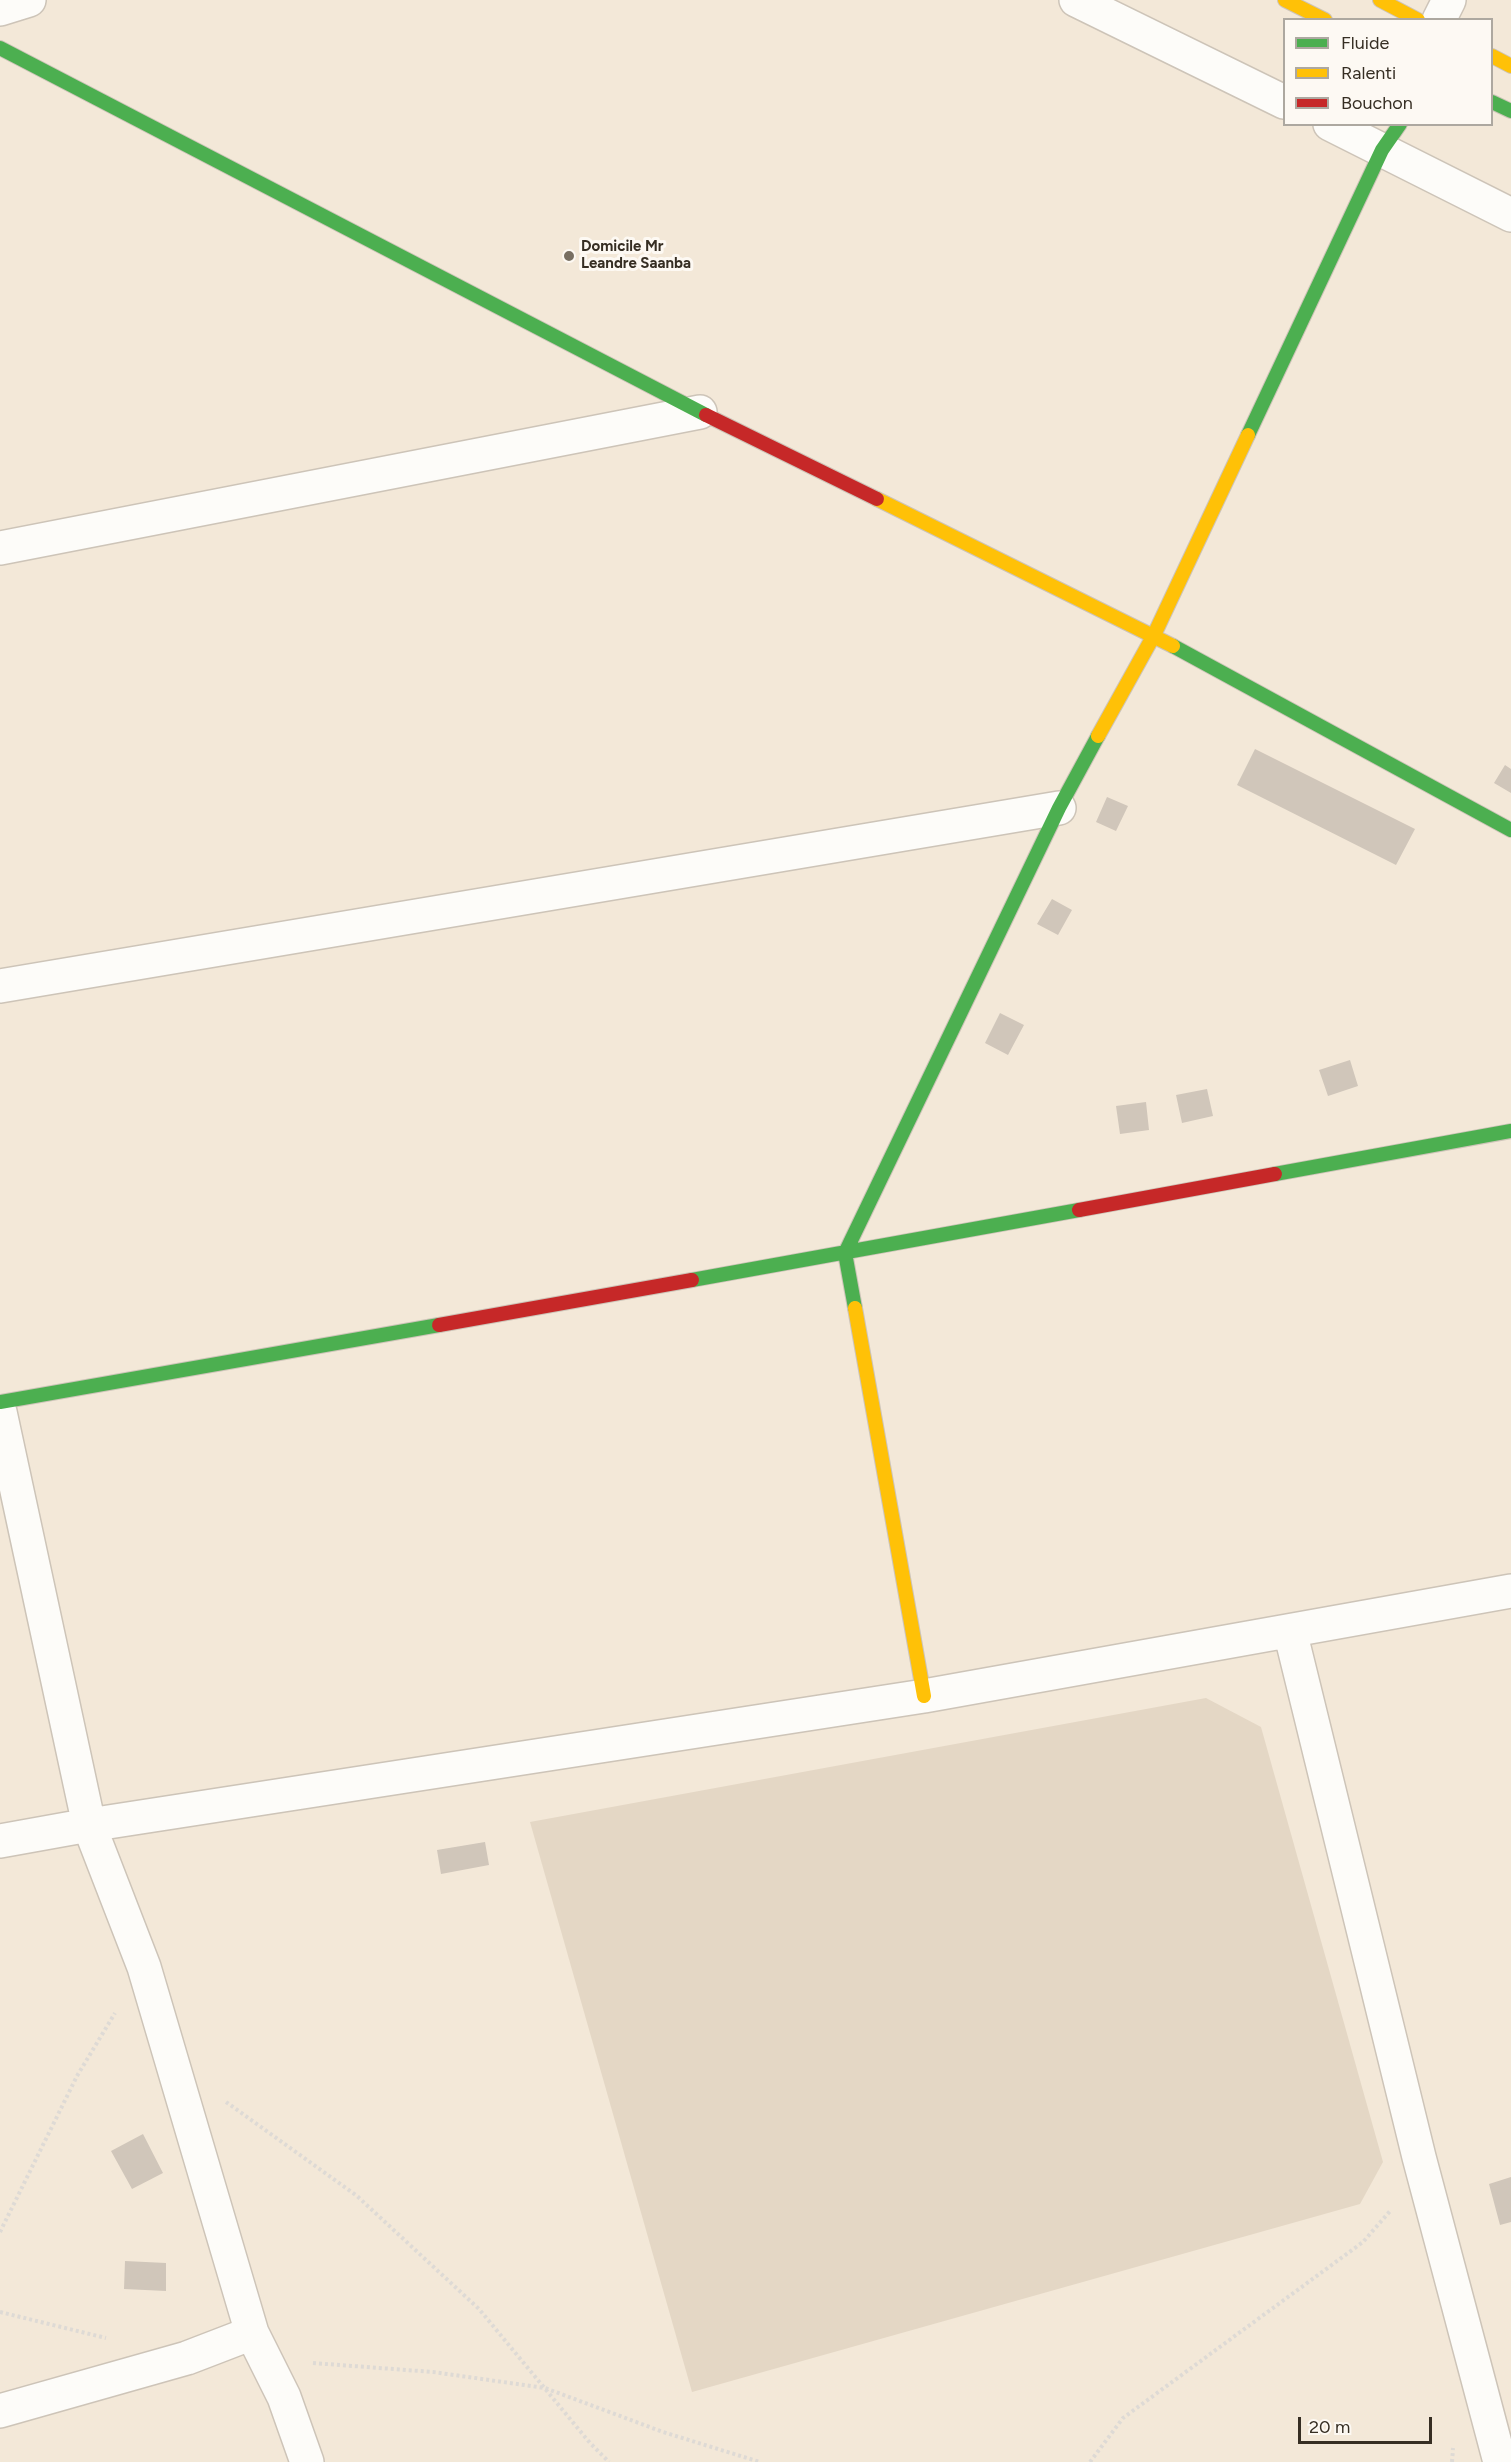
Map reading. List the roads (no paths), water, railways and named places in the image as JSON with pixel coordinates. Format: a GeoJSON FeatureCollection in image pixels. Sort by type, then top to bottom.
{"type":"FeatureCollection","features":[{"type":"Feature","properties":{"kind":"street"},"geometry":{"type":"LineString","coordinates":[[0,9],[29,0]]}},
{"type":"Feature","properties":{"kind":"street"},"geometry":{"type":"LineString","coordinates":[[1076,0],[1283,102]]}},
{"type":"Feature","properties":{"kind":"street"},"geometry":{"type":"LineString","coordinates":[[1285,0],[1321,18]]}},
{"type":"Feature","properties":{"kind":"street"},"geometry":{"type":"LineString","coordinates":[[1380,0],[1414,18]]}},
{"type":"Feature","properties":{"kind":"street"},"geometry":{"type":"LineString","coordinates":[[1440,18],[1449,0]]}},
{"type":"Feature","properties":{"kind":"street"},"geometry":{"type":"LineString","coordinates":[[0,48],[699,412],[1155,635],[1511,830]]}},
{"type":"Feature","properties":{"kind":"street"},"geometry":{"type":"LineString","coordinates":[[1493,57],[1511,66]]}},
{"type":"Feature","properties":{"kind":"street"},"geometry":{"type":"LineString","coordinates":[[1493,103],[1511,111]]}},
{"type":"Feature","properties":{"kind":"street"},"geometry":{"type":"LineString","coordinates":[[1339,126],[1391,137],[1511,215]]}},
{"type":"Feature","properties":{"kind":"street"},"geometry":{"type":"LineString","coordinates":[[924,1696],[845,1253],[1059,808],[1155,635],[1391,137]]}},
{"type":"Feature","properties":{"kind":"street"},"geometry":{"type":"LineString","coordinates":[[0,548],[699,412]]}},
{"type":"Feature","properties":{"kind":"street"},"geometry":{"type":"LineString","coordinates":[[0,986],[1059,808]]}},
{"type":"Feature","properties":{"kind":"street"},"geometry":{"type":"LineString","coordinates":[[0,1402],[845,1253],[1511,1131]]}},
{"type":"Feature","properties":{"kind":"street"},"geometry":{"type":"LineString","coordinates":[[0,1412],[89,1825],[144,1966],[171,2063],[260,2346],[284,2397],[307,2462]]}},
{"type":"Feature","properties":{"kind":"street"},"geometry":{"type":"LineString","coordinates":[[0,1842],[89,1825],[924,1696],[1511,1591]]}},
{"type":"Feature","properties":{"kind":"street"},"geometry":{"type":"LineString","coordinates":[[1290,1631],[1419,2157],[1500,2462]]}},
{"type":"Feature","properties":{"kind":"street"},"geometry":{"type":"LineString","coordinates":[[0,2411],[187,2358],[260,2346]]}},
{"type":"Feature","properties":{"kind":"place","name":"Domicile Mr Leandre Saanba"},"geometry":{"type":"Point","coordinates":[569,256]}}]}
